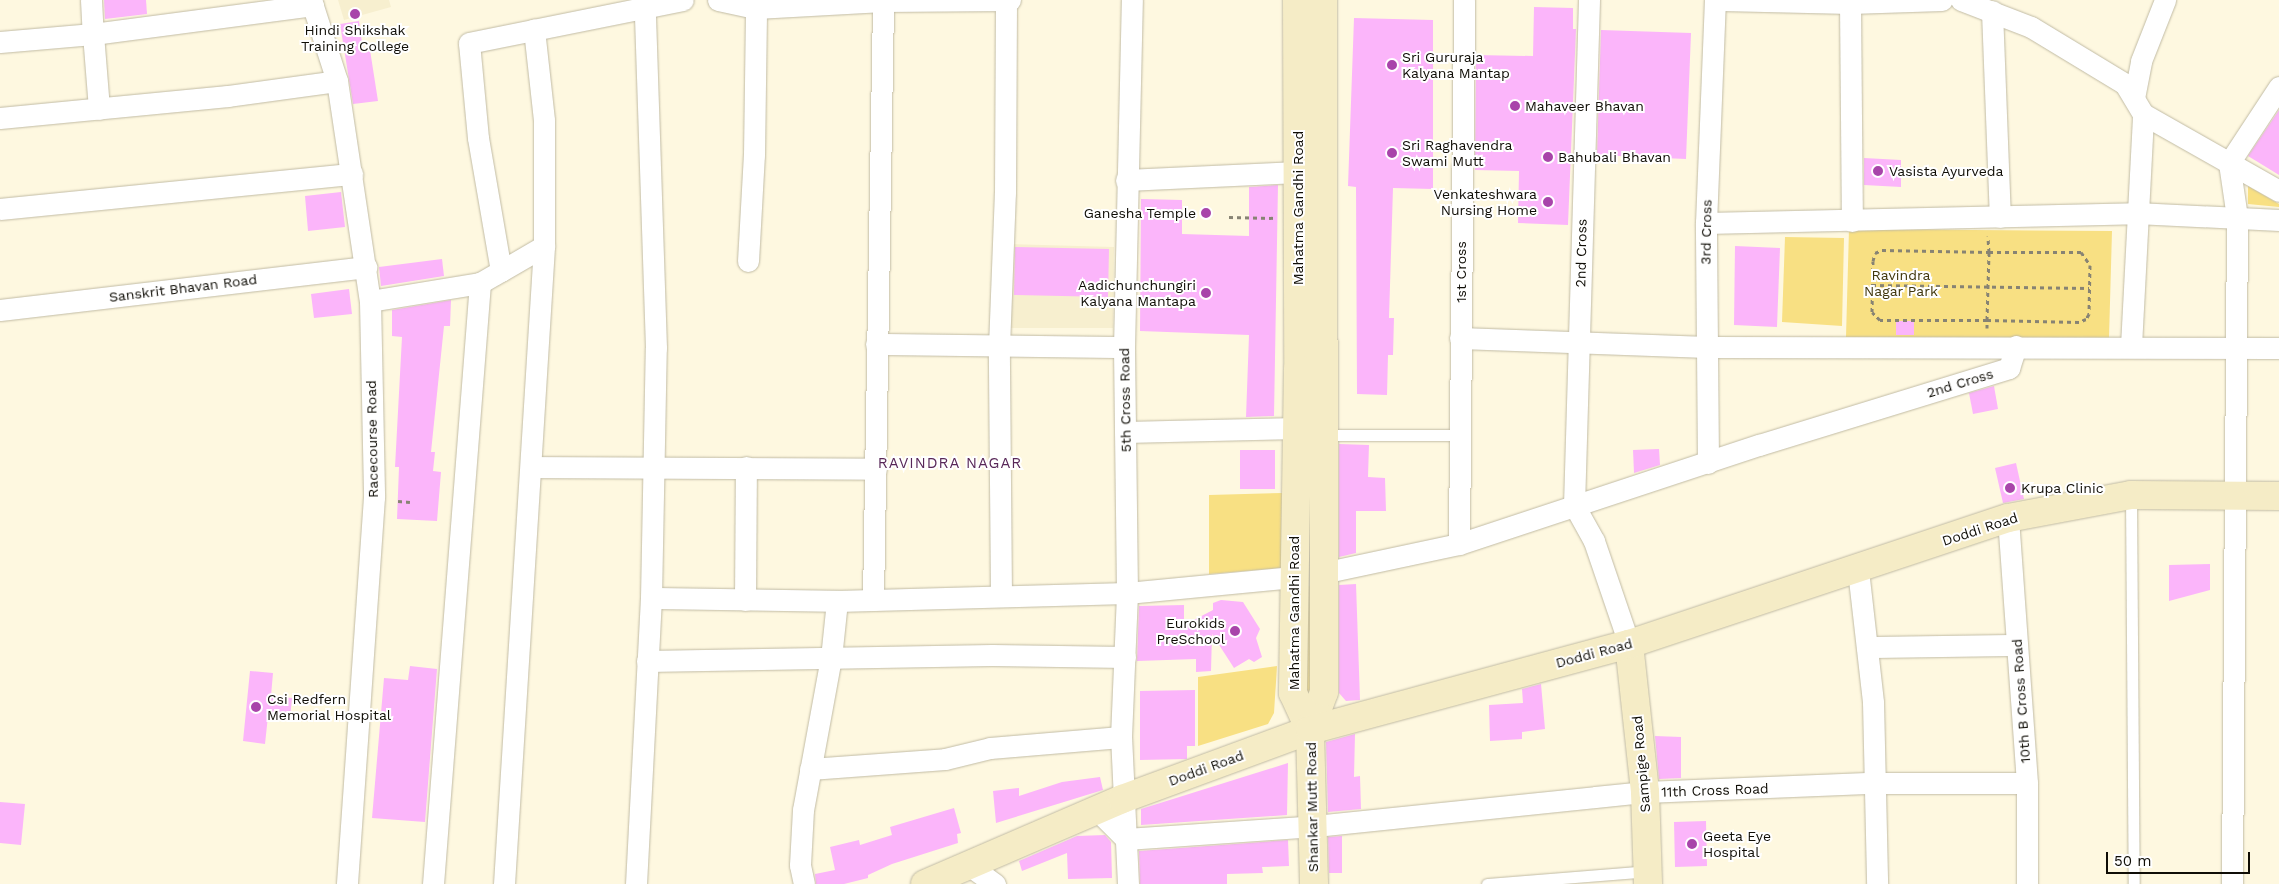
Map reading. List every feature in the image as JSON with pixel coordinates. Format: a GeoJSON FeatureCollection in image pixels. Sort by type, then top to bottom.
{"type":"FeatureCollection","features":[{"type":"Feature","properties":{"kind":"street"},"geometry":{"type":"LineString","coordinates":[[91,0],[99,109]]}},
{"type":"Feature","properties":{"kind":"street"},"geometry":{"type":"LineString","coordinates":[[501,271],[478,138],[469,43],[683,0]]}},
{"type":"Feature","properties":{"kind":"street"},"geometry":{"type":"LineString","coordinates":[[1001,596],[999,347],[1005,193],[1006,0]]}},
{"type":"Feature","properties":{"kind":"street"},"geometry":{"type":"LineString","coordinates":[[727,1],[756,8],[884,1],[1010,0]]}},
{"type":"Feature","properties":{"kind":"street","name":"5th Cross Road"},"geometry":{"type":"LineString","coordinates":[[1128,884],[1122,799],[1121,736],[1127,593],[1124,347],[1126,180],[1132,0]]}},
{"type":"Feature","properties":{"kind":"street","name":"Mahatma Gandhi Road"},"geometry":{"type":"LineString","coordinates":[[1297,0],[1298,172],[1311,245],[1323,435],[1322,573],[1324,692],[1310,730]]}},
{"type":"Feature","properties":{"kind":"street","name":"Mahatma Gandhi Road"},"geometry":{"type":"LineString","coordinates":[[1310,730],[1293,693],[1293,576],[1297,428],[1311,245],[1323,0]]}},
{"type":"Feature","properties":{"kind":"street","name":"1st Cross"},"geometry":{"type":"LineString","coordinates":[[1459,544],[1458,435],[1464,0]]}},
{"type":"Feature","properties":{"kind":"street","name":"2nd Cross"},"geometry":{"type":"LineString","coordinates":[[1574,505],[1590,0]]}},
{"type":"Feature","properties":{"kind":"street","name":"3rd Cross"},"geometry":{"type":"LineString","coordinates":[[1708,463],[1706,223],[1715,0]]}},
{"type":"Feature","properties":{"kind":"street"},"geometry":{"type":"LineString","coordinates":[[1722,0],[1850,3],[1942,0]]}},
{"type":"Feature","properties":{"kind":"street"},"geometry":{"type":"LineString","coordinates":[[1961,0],[2031,27],[2125,84],[2138,106],[2279,191]]}},
{"type":"Feature","properties":{"kind":"street"},"geometry":{"type":"LineString","coordinates":[[2131,346],[2140,61],[2164,0]]}},
{"type":"Feature","properties":{"kind":"street"},"geometry":{"type":"LineString","coordinates":[[874,600],[876,344],[884,1]]}},
{"type":"Feature","properties":{"kind":"street"},"geometry":{"type":"LineString","coordinates":[[0,42],[93,34],[312,2]]}},
{"type":"Feature","properties":{"kind":"street","name":"Racecourse Road"},"geometry":{"type":"LineString","coordinates":[[312,2],[336,81],[352,174],[370,301],[374,497],[347,884]]}},
{"type":"Feature","properties":{"kind":"street"},"geometry":{"type":"LineString","coordinates":[[1850,3],[1852,221]]}},
{"type":"Feature","properties":{"kind":"street"},"geometry":{"type":"LineString","coordinates":[[636,884],[651,598],[656,348],[645,8]]}},
{"type":"Feature","properties":{"kind":"street"},"geometry":{"type":"LineString","coordinates":[[748,261],[754,156],[756,8]]}},
{"type":"Feature","properties":{"kind":"street"},"geometry":{"type":"LineString","coordinates":[[1992,11],[1994,217]]}},
{"type":"Feature","properties":{"kind":"street"},"geometry":{"type":"LineString","coordinates":[[504,884],[544,246],[544,120],[534,30]]}},
{"type":"Feature","properties":{"kind":"street"},"geometry":{"type":"LineString","coordinates":[[0,118],[99,109],[336,81]]}},
{"type":"Feature","properties":{"kind":"street"},"geometry":{"type":"LineString","coordinates":[[2232,884],[2233,495],[2238,347],[2238,218],[2230,163],[2279,87]]}},
{"type":"Feature","properties":{"kind":"street"},"geometry":{"type":"LineString","coordinates":[[1126,180],[1298,172]]}},
{"type":"Feature","properties":{"kind":"street"},"geometry":{"type":"LineString","coordinates":[[0,209],[352,174]]}},
{"type":"Feature","properties":{"kind":"street"},"geometry":{"type":"LineString","coordinates":[[1706,223],[2136,213],[2279,220]]}},
{"type":"Feature","properties":{"kind":"street"},"geometry":{"type":"LineString","coordinates":[[370,301],[480,283],[544,246]]}},
{"type":"Feature","properties":{"kind":"street","name":"Sanskrit Bhavan Road"},"geometry":{"type":"LineString","coordinates":[[0,310],[366,267]]}},
{"type":"Feature","properties":{"kind":"street"},"geometry":{"type":"LineString","coordinates":[[433,884],[480,283]]}},
{"type":"Feature","properties":{"kind":"street"},"geometry":{"type":"LineString","coordinates":[[1460,338],[1707,346],[2279,348]]}},
{"type":"Feature","properties":{"kind":"street"},"geometry":{"type":"LineString","coordinates":[[876,344],[999,347],[1124,347]]}},
{"type":"Feature","properties":{"kind":"street","name":"2nd Cross"},"geometry":{"type":"LineString","coordinates":[[1322,573],[1459,544],[1574,505],[2009,368],[2016,346]]}},
{"type":"Feature","properties":{"kind":"street"},"geometry":{"type":"LineString","coordinates":[[1125,432],[1297,428]]}},
{"type":"Feature","properties":{"kind":"street"},"geometry":{"type":"LineString","coordinates":[[531,467],[654,466],[876,469]]}},
{"type":"Feature","properties":{"kind":"street"},"geometry":{"type":"LineString","coordinates":[[745,600],[746,467]]}},
{"type":"Feature","properties":{"kind":"street","name":"Doddi Road"},"geometry":{"type":"LineString","coordinates":[[926,884],[1122,799],[1310,730],[1629,644],[1858,570],[2008,518],[2131,495],[2279,496]]}},
{"type":"Feature","properties":{"kind":"street"},"geometry":{"type":"LineString","coordinates":[[1574,505],[1594,541],[1629,644]]}},
{"type":"Feature","properties":{"kind":"street","name":"10th B Cross Road"},"geometry":{"type":"LineString","coordinates":[[2008,518],[2027,783],[2026,884]]}},
{"type":"Feature","properties":{"kind":"street"},"geometry":{"type":"LineString","coordinates":[[1858,570],[1874,702],[1872,783],[1877,884]]}},
{"type":"Feature","properties":{"kind":"street"},"geometry":{"type":"LineString","coordinates":[[651,598],[837,601],[1127,593],[1322,573]]}},
{"type":"Feature","properties":{"kind":"street"},"geometry":{"type":"LineString","coordinates":[[804,884],[800,865],[803,810],[831,658],[837,601]]}},
{"type":"Feature","properties":{"kind":"street","name":"Sampige Road"},"geometry":{"type":"LineString","coordinates":[[1629,644],[1645,792],[1648,878]]}},
{"type":"Feature","properties":{"kind":"street"},"geometry":{"type":"LineString","coordinates":[[1867,647],[2017,645]]}},
{"type":"Feature","properties":{"kind":"street"},"geometry":{"type":"LineString","coordinates":[[647,661],[1045,654],[1124,657]]}},
{"type":"Feature","properties":{"kind":"street","name":"Shankar Mutt Road"},"geometry":{"type":"LineString","coordinates":[[1310,730],[1315,826],[1314,884]]}},
{"type":"Feature","properties":{"kind":"street"},"geometry":{"type":"LineString","coordinates":[[810,768],[945,759],[990,748],[1121,736]]}},
{"type":"Feature","properties":{"kind":"street","name":"11th Cross Road"},"geometry":{"type":"LineString","coordinates":[[1126,839],[1315,826],[1645,792],[1872,783],[2027,783]]}},
{"type":"Feature","properties":{"kind":"street"},"geometry":{"type":"LineString","coordinates":[[1097,810],[1126,839]]}},
{"type":"Feature","properties":{"kind":"street"},"geometry":{"type":"LineString","coordinates":[[970,866],[995,884]]}},
{"type":"Feature","properties":{"kind":"lane"},"geometry":{"type":"LineString","coordinates":[[1323,435],[1458,435]]}},
{"type":"Feature","properties":{"kind":"lane"},"geometry":{"type":"LineString","coordinates":[[2131,495],[2134,884]]}},
{"type":"Feature","properties":{"kind":"lane"},"geometry":{"type":"LineString","coordinates":[[1487,884],[1648,878]]}},
{"type":"Feature","properties":{"kind":"path"},"geometry":{"type":"LineString","coordinates":[[1229,217],[1278,218]]}},
{"type":"Feature","properties":{"kind":"path"},"geometry":{"type":"LineString","coordinates":[[1986,346],[1989,252],[1994,217]]}},
{"type":"Feature","properties":{"kind":"path"},"geometry":{"type":"LineString","coordinates":[[1882,250],[2081,252],[2090,265],[2089,314],[2079,322],[1880,320],[1872,312],[1872,285],[1873,261],[1876,253],[1882,250]]}},
{"type":"Feature","properties":{"kind":"path"},"geometry":{"type":"LineString","coordinates":[[1872,285],[2089,288]]}},
{"type":"Feature","properties":{"kind":"path"},"geometry":{"type":"LineString","coordinates":[[398,501],[410,502]]}},
{"type":"Feature","properties":{"kind":"shaded area","name":"Hindi Shikshak Training College"},"geometry":{"type":"Polygon","coordinates":[[[338,0],[389,0],[391,7],[344,20],[338,0]]]}},
{"type":"Feature","properties":{"kind":"shaded area"},"geometry":{"type":"Polygon","coordinates":[[[1008,244],[1114,247],[1113,328],[1005,328],[1008,244]]]}},
{"type":"Feature","properties":{"kind":"green space"},"geometry":{"type":"Polygon","coordinates":[[[2248,186],[2279,204],[2279,207],[2248,204],[2248,186]]]}},
{"type":"Feature","properties":{"kind":"green space","name":"Ravindra Nagar Park"},"geometry":{"type":"Polygon","coordinates":[[[1849,229],[2112,231],[2109,338],[1846,337],[1849,229]]]}},
{"type":"Feature","properties":{"kind":"green space"},"geometry":{"type":"Polygon","coordinates":[[[1785,237],[1844,238],[1842,326],[1782,322],[1785,237]]]}},
{"type":"Feature","properties":{"kind":"green space"},"geometry":{"type":"Polygon","coordinates":[[[1282,493],[1281,568],[1209,574],[1209,495],[1282,493]]]}},
{"type":"Feature","properties":{"kind":"green space"},"geometry":{"type":"Polygon","coordinates":[[[1303,586],[1314,586],[1315,696],[1304,696],[1303,586]]]}},
{"type":"Feature","properties":{"kind":"green space"},"geometry":{"type":"Polygon","coordinates":[[[1277,666],[1274,713],[1268,724],[1198,746],[1198,677],[1277,666]]]}},
{"type":"Feature","properties":{"kind":"building"},"geometry":{"type":"Polygon","coordinates":[[[104,0],[146,0],[147,14],[105,19],[104,0]]]}},
{"type":"Feature","properties":{"kind":"building"},"geometry":{"type":"Polygon","coordinates":[[[1534,7],[1573,8],[1573,29],[1576,29],[1568,225],[1518,223],[1519,171],[1475,170],[1476,55],[1533,56],[1534,7]]]}},
{"type":"Feature","properties":{"kind":"building"},"geometry":{"type":"Polygon","coordinates":[[[1354,18],[1433,20],[1433,189],[1393,188],[1389,318],[1394,318],[1393,355],[1388,355],[1387,395],[1357,394],[1356,187],[1348,186],[1354,18]]]}},
{"type":"Feature","properties":{"kind":"building"},"geometry":{"type":"Polygon","coordinates":[[[359,21],[363,50],[370,50],[378,101],[353,104],[340,24],[359,21]]]}},
{"type":"Feature","properties":{"kind":"building"},"geometry":{"type":"Polygon","coordinates":[[[1601,30],[1691,33],[1686,159],[1597,155],[1601,30]]]}},
{"type":"Feature","properties":{"kind":"building"},"geometry":{"type":"Polygon","coordinates":[[[2279,110],[2279,175],[2248,156],[2279,110]]]}},
{"type":"Feature","properties":{"kind":"building"},"geometry":{"type":"Polygon","coordinates":[[[1864,158],[1901,160],[1901,187],[1864,185],[1864,158]]]}},
{"type":"Feature","properties":{"kind":"building"},"geometry":{"type":"Polygon","coordinates":[[[1278,185],[1274,416],[1246,417],[1249,335],[1140,331],[1141,199],[1182,200],[1182,234],[1249,236],[1249,187],[1278,185]]]}},
{"type":"Feature","properties":{"kind":"building"},"geometry":{"type":"Polygon","coordinates":[[[341,192],[345,227],[308,231],[305,196],[341,192]]]}},
{"type":"Feature","properties":{"kind":"building"},"geometry":{"type":"Polygon","coordinates":[[[1735,246],[1780,248],[1777,327],[1734,325],[1735,246]]]}},
{"type":"Feature","properties":{"kind":"building"},"geometry":{"type":"Polygon","coordinates":[[[1015,247],[1109,249],[1108,297],[1014,295],[1015,247]]]}},
{"type":"Feature","properties":{"kind":"building"},"geometry":{"type":"Polygon","coordinates":[[[442,259],[444,276],[381,286],[379,267],[442,259]]]}},
{"type":"Feature","properties":{"kind":"building"},"geometry":{"type":"Polygon","coordinates":[[[349,289],[352,314],[314,318],[311,294],[349,289]]]}},
{"type":"Feature","properties":{"kind":"building"},"geometry":{"type":"Polygon","coordinates":[[[451,300],[450,326],[444,326],[431,452],[435,452],[433,471],[441,472],[437,521],[397,519],[399,467],[395,467],[402,337],[392,336],[392,310],[451,300]]]}},
{"type":"Feature","properties":{"kind":"building"},"geometry":{"type":"Polygon","coordinates":[[[1896,321],[1914,321],[1914,335],[1896,335],[1896,321]]]}},
{"type":"Feature","properties":{"kind":"building"},"geometry":{"type":"Polygon","coordinates":[[[1994,386],[1998,409],[1973,414],[1969,393],[1994,386]]]}},
{"type":"Feature","properties":{"kind":"building"},"geometry":{"type":"Polygon","coordinates":[[[1339,444],[1369,445],[1368,477],[1385,478],[1386,511],[1356,511],[1356,553],[1339,557],[1339,444]]]}},
{"type":"Feature","properties":{"kind":"building"},"geometry":{"type":"Polygon","coordinates":[[[1659,449],[1660,465],[1634,473],[1633,450],[1659,449]]]}},
{"type":"Feature","properties":{"kind":"building"},"geometry":{"type":"Polygon","coordinates":[[[1240,450],[1275,450],[1275,489],[1240,489],[1240,450]]]}},
{"type":"Feature","properties":{"kind":"building"},"geometry":{"type":"Polygon","coordinates":[[[2016,463],[2024,499],[2003,503],[1995,468],[2016,463]]]}},
{"type":"Feature","properties":{"kind":"building"},"geometry":{"type":"Polygon","coordinates":[[[2210,564],[2210,590],[2169,601],[2169,565],[2210,564]]]}},
{"type":"Feature","properties":{"kind":"building"},"geometry":{"type":"Polygon","coordinates":[[[1356,584],[1360,700],[1346,701],[1339,693],[1339,585],[1356,584]]]}},
{"type":"Feature","properties":{"kind":"building"},"geometry":{"type":"Polygon","coordinates":[[[1221,600],[1243,602],[1260,629],[1256,638],[1262,657],[1254,662],[1249,659],[1234,668],[1212,634],[1211,671],[1196,672],[1196,659],[1137,661],[1139,606],[1184,605],[1184,625],[1213,610],[1213,603],[1221,600]]]}},
{"type":"Feature","properties":{"kind":"building"},"geometry":{"type":"Polygon","coordinates":[[[410,666],[437,669],[425,822],[372,818],[384,678],[408,680],[410,666]]]}},
{"type":"Feature","properties":{"kind":"building"},"geometry":{"type":"Polygon","coordinates":[[[250,671],[273,673],[271,696],[292,698],[290,718],[268,716],[265,744],[243,741],[250,671]]]}},
{"type":"Feature","properties":{"kind":"building"},"geometry":{"type":"Polygon","coordinates":[[[1541,684],[1545,729],[1522,732],[1522,739],[1490,741],[1489,705],[1523,703],[1522,689],[1541,684]]]}},
{"type":"Feature","properties":{"kind":"building"},"geometry":{"type":"Polygon","coordinates":[[[1195,690],[1195,746],[1187,746],[1187,759],[1140,760],[1140,691],[1195,690]]]}},
{"type":"Feature","properties":{"kind":"building"},"geometry":{"type":"Polygon","coordinates":[[[1355,734],[1354,777],[1360,776],[1361,809],[1328,812],[1326,742],[1355,734]]]}},
{"type":"Feature","properties":{"kind":"building"},"geometry":{"type":"Polygon","coordinates":[[[1655,736],[1681,737],[1681,778],[1659,779],[1655,736]]]}},
{"type":"Feature","properties":{"kind":"building"},"geometry":{"type":"Polygon","coordinates":[[[1288,763],[1287,815],[1141,825],[1141,809],[1288,763]]]}},
{"type":"Feature","properties":{"kind":"building"},"geometry":{"type":"Polygon","coordinates":[[[1100,777],[1103,790],[996,823],[993,791],[1019,788],[1019,796],[1062,782],[1100,777]]]}},
{"type":"Feature","properties":{"kind":"building"},"geometry":{"type":"Polygon","coordinates":[[[0,802],[25,804],[21,845],[0,843],[0,802]]]}},
{"type":"Feature","properties":{"kind":"building"},"geometry":{"type":"Polygon","coordinates":[[[954,808],[961,833],[957,834],[958,843],[892,864],[868,875],[868,878],[844,884],[816,884],[815,874],[835,870],[830,847],[859,840],[860,845],[892,835],[890,827],[954,808]]]}},
{"type":"Feature","properties":{"kind":"building"},"geometry":{"type":"Polygon","coordinates":[[[1706,821],[1707,866],[1675,867],[1674,822],[1706,821]]]}},
{"type":"Feature","properties":{"kind":"building"},"geometry":{"type":"Polygon","coordinates":[[[1105,835],[1111,842],[1112,878],[1068,879],[1067,853],[1022,871],[1019,861],[1077,836],[1105,835]]]}},
{"type":"Feature","properties":{"kind":"building"},"geometry":{"type":"Polygon","coordinates":[[[1342,836],[1342,873],[1329,873],[1328,837],[1342,836]]]}},
{"type":"Feature","properties":{"kind":"building"},"geometry":{"type":"Polygon","coordinates":[[[1288,840],[1289,866],[1262,867],[1263,873],[1227,874],[1227,884],[1140,884],[1139,851],[1288,840]]]}},
{"type":"Feature","properties":{"kind":"place","name":"Hindi Shikshak Training College"},"geometry":{"type":"Point","coordinates":[355,14]}},
{"type":"Feature","properties":{"kind":"place","name":"Sri Gururaja Kalyana Mantap"},"geometry":{"type":"Point","coordinates":[1392,65]}},
{"type":"Feature","properties":{"kind":"place","name":"Mahaveer Bhavan"},"geometry":{"type":"Point","coordinates":[1515,106]}},
{"type":"Feature","properties":{"kind":"place","name":"Sri Raghavendra Swami Mutt"},"geometry":{"type":"Point","coordinates":[1392,153]}},
{"type":"Feature","properties":{"kind":"place","name":"Bahubali Bhavan"},"geometry":{"type":"Point","coordinates":[1548,157]}},
{"type":"Feature","properties":{"kind":"place","name":"Vasista Ayurveda"},"geometry":{"type":"Point","coordinates":[1878,171]}},
{"type":"Feature","properties":{"kind":"place","name":"Venkateshwara Nursing Home"},"geometry":{"type":"Point","coordinates":[1548,202]}},
{"type":"Feature","properties":{"kind":"place","name":"Ganesha Temple"},"geometry":{"type":"Point","coordinates":[1206,213]}},
{"type":"Feature","properties":{"kind":"place","name":"Aadichunchungiri Kalyana Mantapa"},"geometry":{"type":"Point","coordinates":[1206,293]}},
{"type":"Feature","properties":{"kind":"place","name":"Krupa Clinic"},"geometry":{"type":"Point","coordinates":[2010,488]}},
{"type":"Feature","properties":{"kind":"place","name":"Eurokids PreSchool"},"geometry":{"type":"Point","coordinates":[1235,631]}},
{"type":"Feature","properties":{"kind":"place","name":"Csi Redfern Memorial Hospital"},"geometry":{"type":"Point","coordinates":[256,707]}},
{"type":"Feature","properties":{"kind":"place","name":"Geeta Eye Hospital"},"geometry":{"type":"Point","coordinates":[1692,844]}},
{"type":"Feature","properties":{"kind":"district","name":"RAVINDRA NAGAR"},"geometry":{"type":"Point","coordinates":[950,464]}}]}
